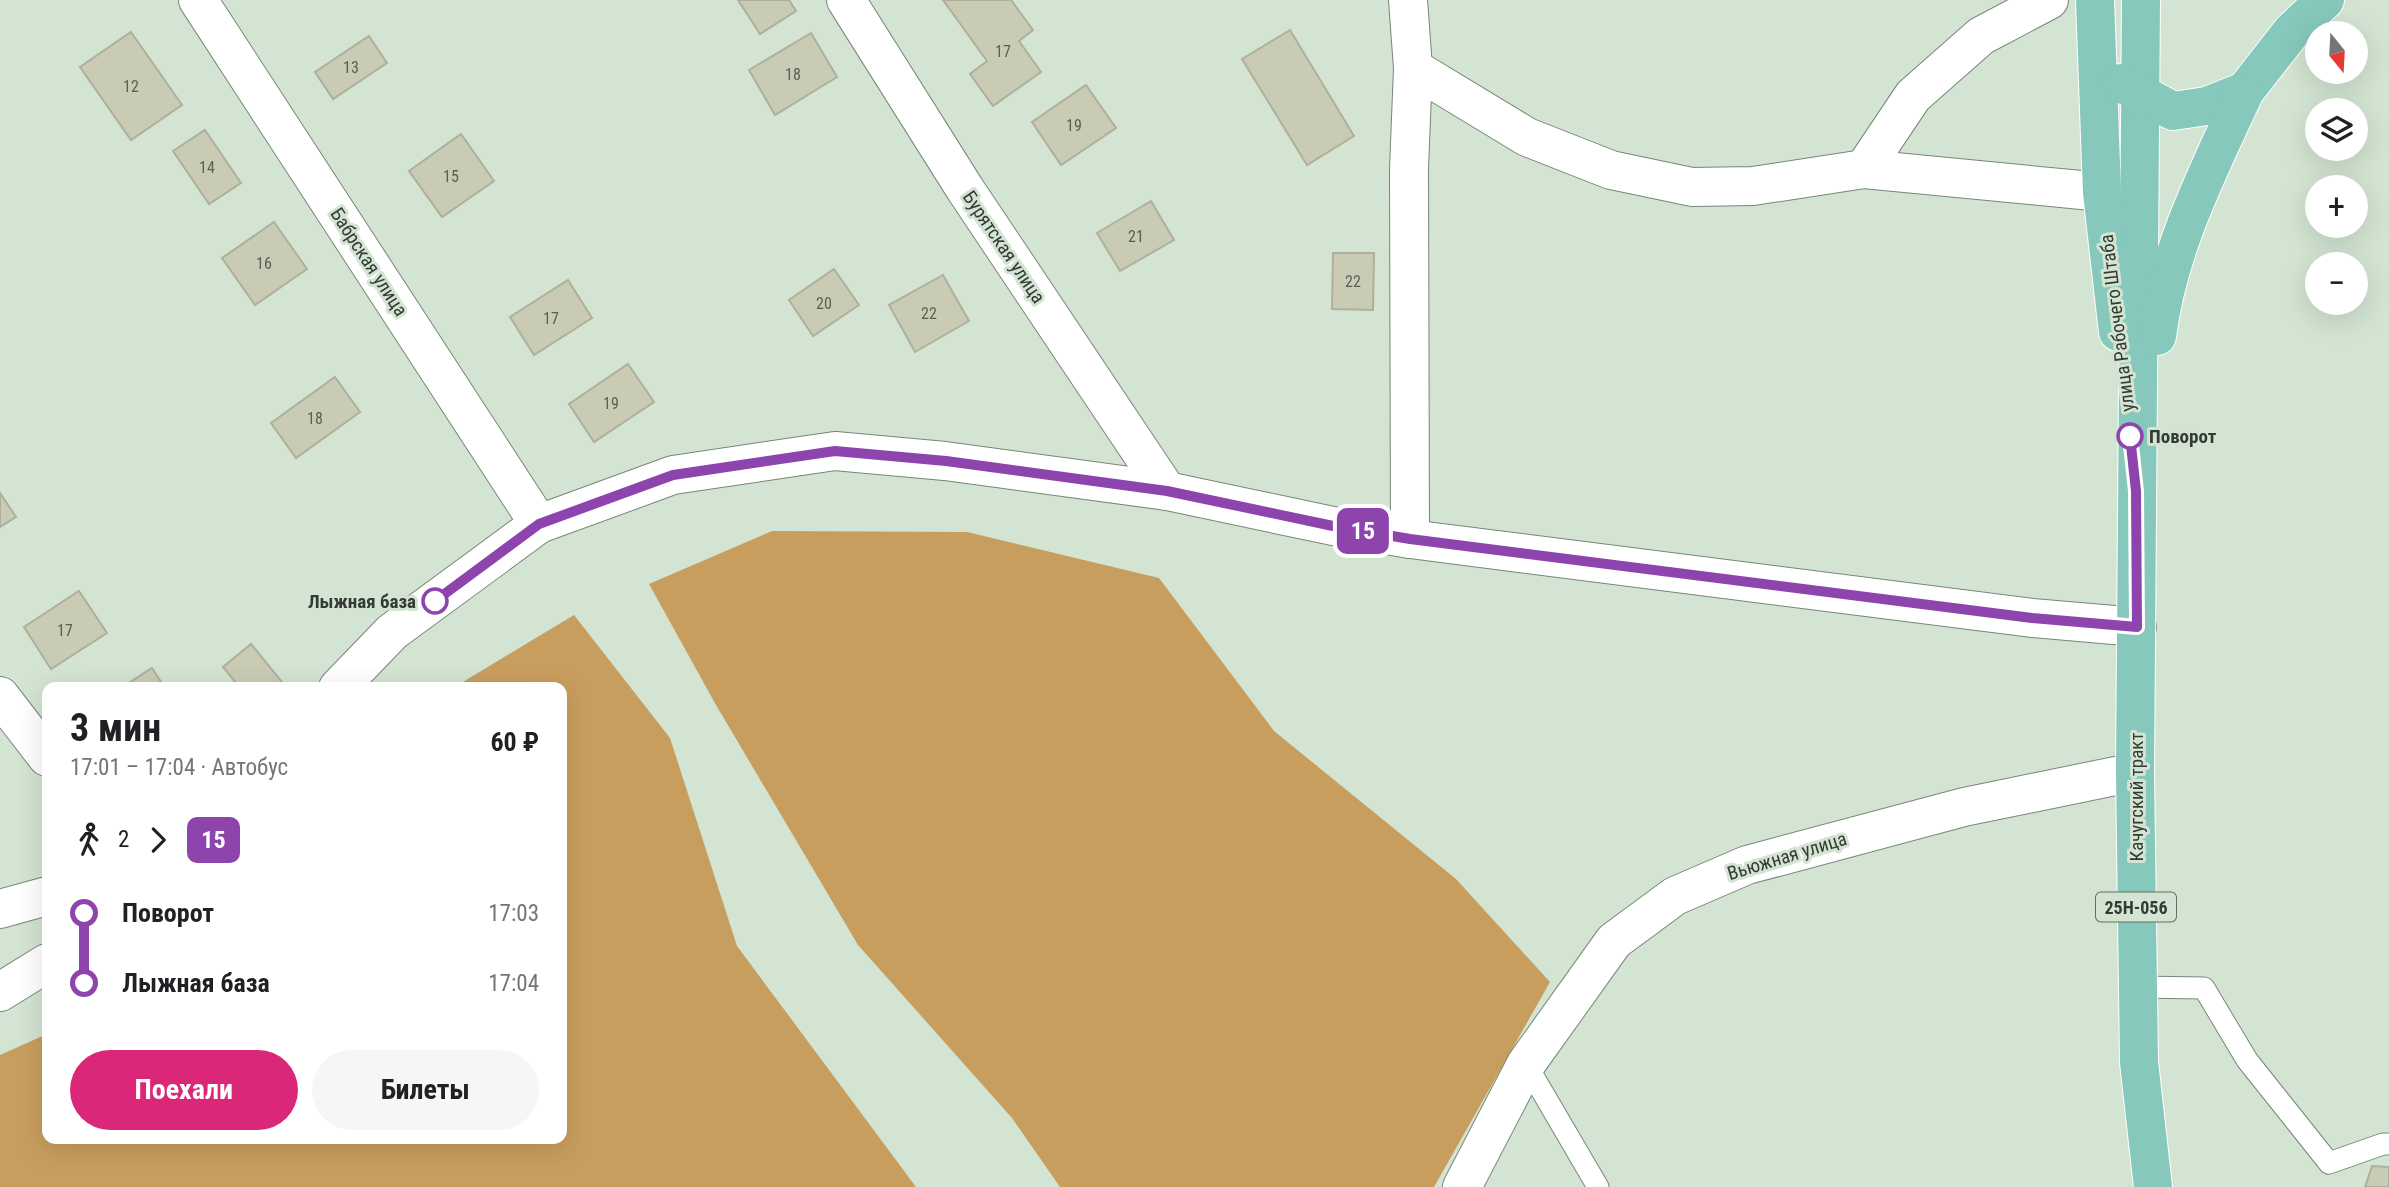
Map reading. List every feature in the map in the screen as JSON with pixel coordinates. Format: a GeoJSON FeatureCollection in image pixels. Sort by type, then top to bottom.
{"type":"FeatureCollection","features":[{"type":"Feature","properties":{"kind":"main road","name":"улица Рабочего Штаба"},"geometry":{"type":"LineString","coordinates":[[2095,0],[2102,192],[2136,491]]}},
{"type":"Feature","properties":{"kind":"main road","name":"улица Рабочего Штаба"},"geometry":{"type":"LineString","coordinates":[[2136,491],[2141,0]]}},
{"type":"Feature","properties":{"kind":"main road"},"geometry":{"type":"LineString","coordinates":[[2136,491],[2162,298],[2191,209],[2245,91],[2292,31],[2325,0]]}},
{"type":"Feature","properties":{"kind":"main road"},"geometry":{"type":"LineString","coordinates":[[2096,67],[2141,96],[2173,111],[2207,106],[2245,91]]}},
{"type":"Feature","properties":{"kind":"main road","name":"Качугский тракт"},"geometry":{"type":"LineString","coordinates":[[2136,491],[2134,772],[2138,1062],[2153,1187]]}},
{"type":"Feature","properties":{"kind":"street","name":"Бабрская улица"},"geometry":{"type":"LineString","coordinates":[[198,0],[539,524]]}},
{"type":"Feature","properties":{"kind":"street","name":"Бурятская улица"},"geometry":{"type":"LineString","coordinates":[[846,0],[965,189],[1167,491]]}},
{"type":"Feature","properties":{"kind":"street"},"geometry":{"type":"LineString","coordinates":[[1408,0],[1413,68],[1409,169],[1410,539]]}},
{"type":"Feature","properties":{"kind":"street"},"geometry":{"type":"LineString","coordinates":[[1864,169],[1913,96],[1981,36],[2049,0]]}},
{"type":"Feature","properties":{"kind":"street"},"geometry":{"type":"LineString","coordinates":[[1413,68],[1527,137],[1611,170],[1692,187],[1753,186],[1864,169],[2102,192]]}},
{"type":"Feature","properties":{"kind":"street"},"geometry":{"type":"LineString","coordinates":[[344,682],[392,632],[539,524],[673,475],[835,451],[946,461],[1167,491],[1333,526],[1410,539],[2032,618],[2137,627]]}},
{"type":"Feature","properties":{"kind":"street"},"geometry":{"type":"LineString","coordinates":[[0,696],[42,751]]}},
{"type":"Feature","properties":{"kind":"street","name":"Вьюжная улица"},"geometry":{"type":"LineString","coordinates":[[1462,1187],[1527,1064],[1614,941],[1675,896],[1747,865],[1964,807],[2134,772]]}},
{"type":"Feature","properties":{"kind":"street"},"geometry":{"type":"LineString","coordinates":[[0,909],[42,897]]}},
{"type":"Feature","properties":{"kind":"street"},"geometry":{"type":"LineString","coordinates":[[0,992],[42,966]]}},
{"type":"Feature","properties":{"kind":"lane"},"geometry":{"type":"LineString","coordinates":[[2137,987],[2204,988],[2247,1059],[2329,1163],[2389,1144]]}},
{"type":"Feature","properties":{"kind":"lane"},"geometry":{"type":"LineString","coordinates":[[1527,1064],[1598,1187]]}},
{"type":"Feature","properties":{"kind":"shaded area"},"geometry":{"type":"Polygon","coordinates":[[[772,531],[967,532],[1159,578],[1274,731],[1456,879],[1550,982],[1434,1187],[1060,1187],[1012,1118],[858,945],[716,705],[649,584],[772,531]]]}},
{"type":"Feature","properties":{"kind":"shaded area"},"geometry":{"type":"Polygon","coordinates":[[[574,615],[670,738],[737,946],[916,1187],[0,1187],[0,1055],[42,1036],[42,1144],[567,1144],[567,682],[463,682],[574,615]]]}},
{"type":"Feature","properties":{"kind":"building"},"geometry":{"type":"Polygon","coordinates":[[[738,0],[789,0],[796,11],[760,34],[738,0]]]}},
{"type":"Feature","properties":{"kind":"building"},"geometry":{"type":"Polygon","coordinates":[[[943,0],[1011,0],[1033,30],[1019,41],[1041,72],[993,106],[970,74],[987,61],[943,0]]]}},
{"type":"Feature","properties":{"kind":"building"},"geometry":{"type":"Polygon","coordinates":[[[1290,30],[1354,136],[1307,165],[1242,59],[1290,30]]]}},
{"type":"Feature","properties":{"kind":"building"},"geometry":{"type":"Polygon","coordinates":[[[131,32],[182,105],[131,140],[80,67],[131,32]]]}},
{"type":"Feature","properties":{"kind":"building"},"geometry":{"type":"Polygon","coordinates":[[[811,33],[837,77],[775,115],[749,70],[811,33]]]}},
{"type":"Feature","properties":{"kind":"building"},"geometry":{"type":"Polygon","coordinates":[[[369,36],[387,63],[333,99],[315,72],[369,36]]]}},
{"type":"Feature","properties":{"kind":"building"},"geometry":{"type":"Polygon","coordinates":[[[1086,85],[1116,128],[1061,165],[1032,122],[1086,85]]]}},
{"type":"Feature","properties":{"kind":"building"},"geometry":{"type":"Polygon","coordinates":[[[205,130],[241,183],[209,204],[173,151],[205,130]]]}},
{"type":"Feature","properties":{"kind":"building"},"geometry":{"type":"Polygon","coordinates":[[[461,134],[494,181],[442,217],[409,171],[461,134]]]}},
{"type":"Feature","properties":{"kind":"building"},"geometry":{"type":"Polygon","coordinates":[[[1151,201],[1174,240],[1120,271],[1097,233],[1151,201]]]}},
{"type":"Feature","properties":{"kind":"building"},"geometry":{"type":"Polygon","coordinates":[[[274,222],[307,269],[255,305],[222,258],[274,222]]]}},
{"type":"Feature","properties":{"kind":"building"},"geometry":{"type":"Polygon","coordinates":[[[1333,253],[1374,253],[1373,310],[1332,309],[1333,253]]]}},
{"type":"Feature","properties":{"kind":"building"},"geometry":{"type":"Polygon","coordinates":[[[834,269],[859,305],[813,336],[789,300],[834,269]]]}},
{"type":"Feature","properties":{"kind":"building"},"geometry":{"type":"Polygon","coordinates":[[[943,275],[969,321],[915,352],[889,305],[943,275]]]}},
{"type":"Feature","properties":{"kind":"building"},"geometry":{"type":"Polygon","coordinates":[[[568,280],[592,318],[534,355],[510,317],[568,280]]]}},
{"type":"Feature","properties":{"kind":"building"},"geometry":{"type":"Polygon","coordinates":[[[628,364],[654,402],[594,442],[569,404],[628,364]]]}},
{"type":"Feature","properties":{"kind":"building"},"geometry":{"type":"Polygon","coordinates":[[[335,377],[360,412],[296,458],[271,423],[335,377]]]}},
{"type":"Feature","properties":{"kind":"building"},"geometry":{"type":"Polygon","coordinates":[[[0,493],[16,517],[0,527],[0,493]]]}},
{"type":"Feature","properties":{"kind":"building"},"geometry":{"type":"Polygon","coordinates":[[[79,591],[107,633],[51,669],[24,627],[79,591]]]}},
{"type":"Feature","properties":{"kind":"building"},"geometry":{"type":"Polygon","coordinates":[[[251,644],[282,682],[235,682],[223,667],[251,644]]]}},
{"type":"Feature","properties":{"kind":"building"},"geometry":{"type":"Polygon","coordinates":[[[152,668],[161,682],[130,682],[152,668]]]}},
{"type":"Feature","properties":{"kind":"building"},"geometry":{"type":"Polygon","coordinates":[[[2372,1166],[2389,1167],[2389,1187],[2365,1187],[2372,1166]]]}},
{"type":"Feature","properties":{"kind":"bus line","name":"15"},"geometry":{"type":"LineString","coordinates":[[435,601],[539,524],[673,475],[835,451],[946,461],[1167,491],[1333,526],[1410,539],[2032,618],[2137,627],[2136,491],[2130,436]]}},
{"type":"Feature","properties":{"kind":"place","name":"Поворот"},"geometry":{"type":"Point","coordinates":[2130,436]}},
{"type":"Feature","properties":{"kind":"place","name":"Лыжная база"},"geometry":{"type":"Point","coordinates":[435,601]}}]}
